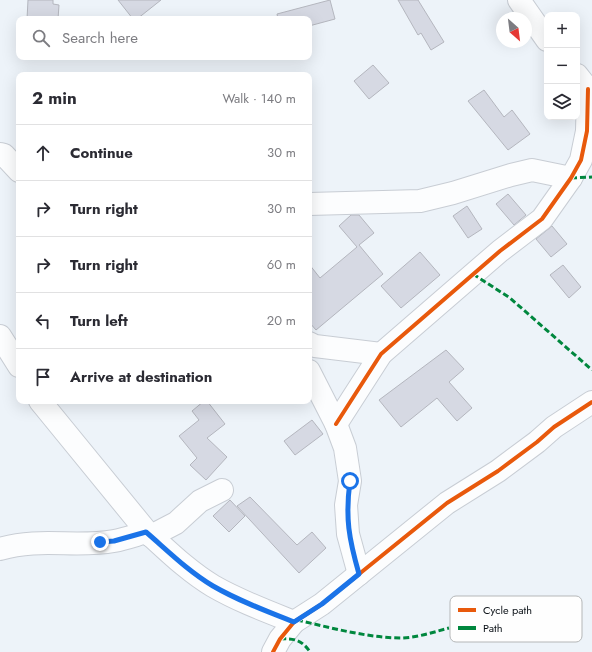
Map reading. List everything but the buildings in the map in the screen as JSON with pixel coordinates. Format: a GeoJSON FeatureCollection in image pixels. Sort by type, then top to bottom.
{"type":"FeatureCollection","features":[{"type":"Feature","properties":{"kind":"street"},"geometry":{"type":"LineString","coordinates":[[519,0],[544,36]]}},
{"type":"Feature","properties":{"kind":"street"},"geometry":{"type":"LineString","coordinates":[[336,424],[381,354],[500,251],[542,219],[572,178],[581,160],[587,131],[586,86]]}},
{"type":"Feature","properties":{"kind":"street"},"geometry":{"type":"LineString","coordinates":[[0,154],[4,155],[16,168]]}},
{"type":"Feature","properties":{"kind":"street"},"geometry":{"type":"LineString","coordinates":[[312,204],[420,201],[453,194],[511,175],[532,170],[572,178]]}},
{"type":"Feature","properties":{"kind":"street"},"geometry":{"type":"LineString","coordinates":[[0,336],[16,361]]}},
{"type":"Feature","properties":{"kind":"street"},"geometry":{"type":"LineString","coordinates":[[312,344],[381,354]]}},
{"type":"Feature","properties":{"kind":"street"},"geometry":{"type":"LineString","coordinates":[[312,376],[336,424],[346,448],[350,481],[346,505],[348,534],[359,574]]}},
{"type":"Feature","properties":{"kind":"street"},"geometry":{"type":"LineString","coordinates":[[273,652],[280,639],[294,622],[322,604],[447,503],[504,467],[554,427],[592,402]]}},
{"type":"Feature","properties":{"kind":"street"},"geometry":{"type":"LineString","coordinates":[[42,404],[149,534],[189,570],[212,586],[240,601],[294,622]]}},
{"type":"Feature","properties":{"kind":"street"},"geometry":{"type":"LineString","coordinates":[[0,549],[18,544],[36,542],[114,541],[149,534],[176,523],[200,501],[222,490]]}},
{"type":"Feature","properties":{"kind":"marked path"},"geometry":{"type":"LineString","coordinates":[[571,178],[592,177]]}},
{"type":"Feature","properties":{"kind":"marked path"},"geometry":{"type":"LineString","coordinates":[[473,274],[510,298],[592,370]]}},
{"type":"Feature","properties":{"kind":"marked path"},"geometry":{"type":"LineString","coordinates":[[297,620],[350,632],[390,638],[415,637],[449,628]]}},
{"type":"Feature","properties":{"kind":"marked path"},"geometry":{"type":"LineString","coordinates":[[280,639],[289,639],[301,642],[310,652]]}},
{"type":"Feature","properties":{"kind":"cycle path"},"geometry":{"type":"LineString","coordinates":[[336,424],[381,354],[500,251],[542,219],[571,178],[581,160],[587,131],[588,89]]}},
{"type":"Feature","properties":{"kind":"cycle path"},"geometry":{"type":"LineString","coordinates":[[273,652],[280,639],[294,622],[322,604],[447,503],[498,471],[537,442],[554,427],[592,402]]}},
{"type":"Feature","properties":{"kind":"route"},"geometry":{"type":"LineString","coordinates":[[100,542],[114,541],[146,532],[189,570],[212,586],[240,601],[294,622],[322,604],[359,574],[348,534],[346,505],[350,481]]}}]}
